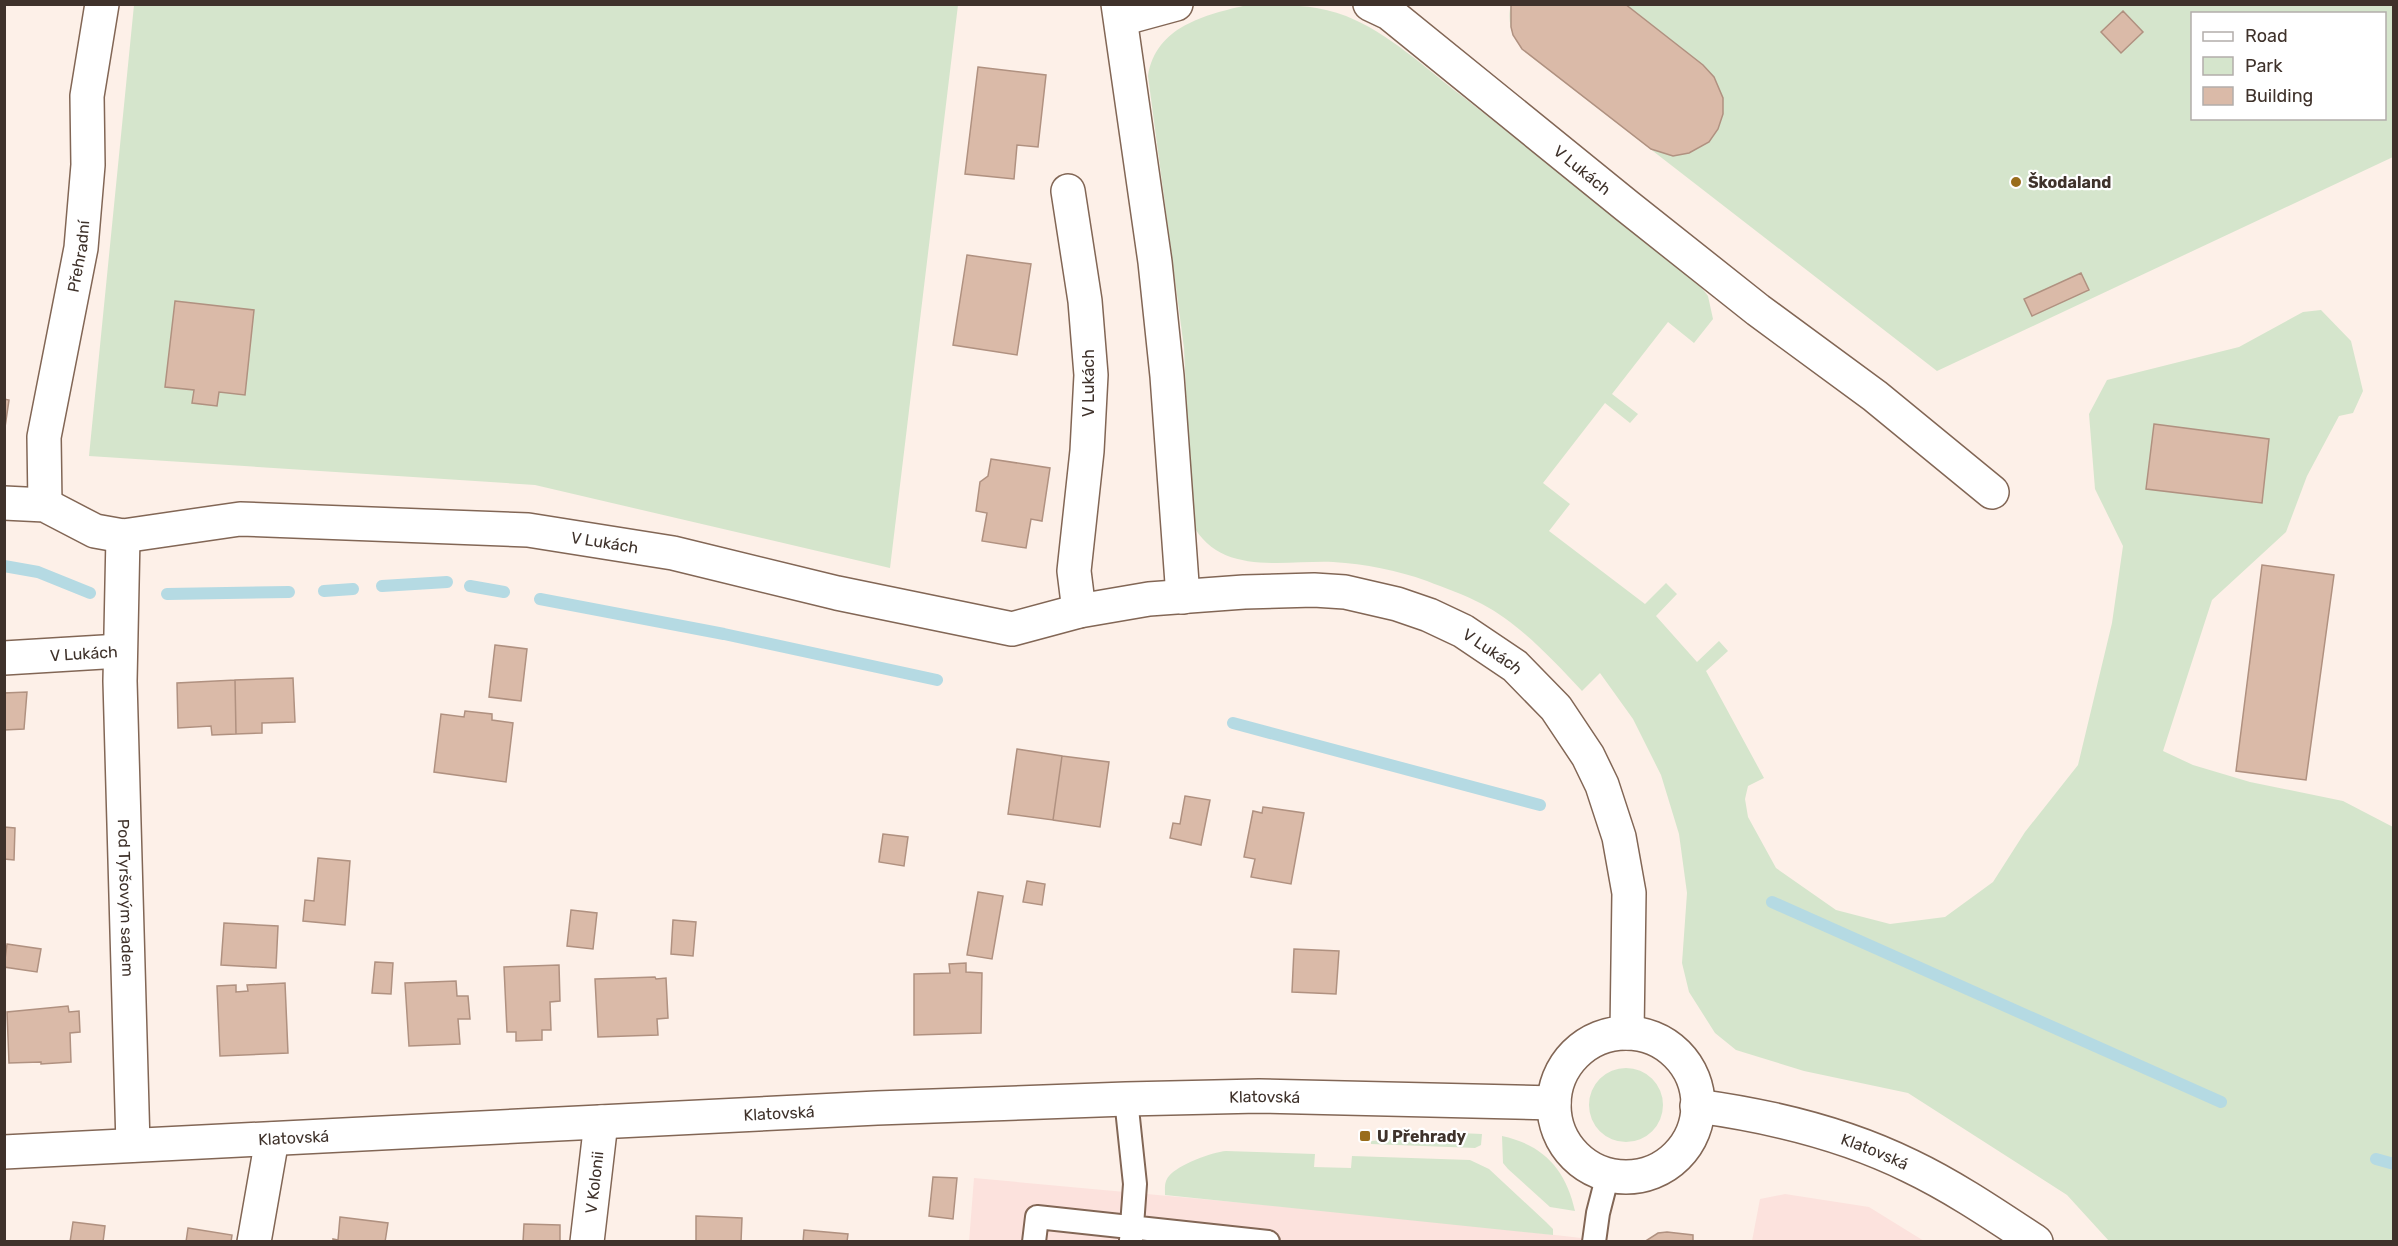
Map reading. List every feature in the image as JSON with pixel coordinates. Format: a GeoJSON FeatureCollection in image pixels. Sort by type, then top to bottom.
{"type":"FeatureCollection","features":[{"type":"Feature","properties":{"kind":"street","name":"Přehradní"},"geometry":{"type":"LineString","coordinates":[[45,505],[44,437],[81,248],[88,165],[87,96],[102,4]]}},
{"type":"Feature","properties":{"kind":"street"},"geometry":{"type":"LineString","coordinates":[[1176,4],[1120,12],[1155,262],[1167,376],[1183,597]]}},
{"type":"Feature","properties":{"kind":"street","name":"V Lukách"},"geometry":{"type":"LineString","coordinates":[[1370,4],[1389,13],[1608,192],[1758,310],[1875,396],[1992,492]]}},
{"type":"Feature","properties":{"kind":"street","name":"V Lukách"},"geometry":{"type":"LineString","coordinates":[[1068,191],[1085,301],[1091,375],[1088,451],[1074,571],[1079,611]]}},
{"type":"Feature","properties":{"kind":"street","name":"V Lukách"},"geometry":{"type":"LineString","coordinates":[[4,503],[45,505],[95,531],[123,536],[240,519],[528,530],[673,553],[837,593],[1012,629],[1079,611],[1149,599],[1314,590],[1373,597],[1430,615],[1463,631],[1508,661],[1534,684],[1567,723],[1588,756],[1602,785],[1619,837],[1629,893],[1627,1033]]}},
{"type":"Feature","properties":{"kind":"street","name":"V Lukách"},"geometry":{"type":"LineString","coordinates":[[4,658],[120,651],[123,536]]}},
{"type":"Feature","properties":{"kind":"street","name":"Pod Tyršovým sadem"},"geometry":{"type":"LineString","coordinates":[[120,651],[124,879],[133,1145]]}},
{"type":"Feature","properties":{"kind":"street"},"geometry":{"type":"LineString","coordinates":[[1627,1033],[1654,1039],[1677,1055],[1692,1078],[1697,1106],[1692,1133],[1672,1160],[1660,1168],[1641,1175],[1621,1177],[1608,1174],[1583,1162],[1569,1148],[1556,1123],[1554,1103],[1560,1076],[1576,1053],[1600,1038],[1627,1033]]}},
{"type":"Feature","properties":{"kind":"street","name":"Klatovská"},"geometry":{"type":"LineString","coordinates":[[4,1152],[877,1107],[1126,1098],[1259,1096],[1554,1103]]}},
{"type":"Feature","properties":{"kind":"street","name":"Klatovská"},"geometry":{"type":"LineString","coordinates":[[1697,1106],[1781,1120],[1853,1142],[1909,1165],[1954,1190],[2036,1242]]}},
{"type":"Feature","properties":{"kind":"street","name":"V Kolonii"},"geometry":{"type":"LineString","coordinates":[[587,1242],[602,1122]]}},
{"type":"Feature","properties":{"kind":"street"},"geometry":{"type":"LineString","coordinates":[[254,1242],[272,1139]]}},
{"type":"Feature","properties":{"kind":"lane"},"geometry":{"type":"LineString","coordinates":[[1126,1098],[1135,1184],[1131,1234]]}},
{"type":"Feature","properties":{"kind":"lane"},"geometry":{"type":"LineString","coordinates":[[1594,1242],[1598,1213],[1608,1174]]}},
{"type":"Feature","properties":{"kind":"lane"},"geometry":{"type":"LineString","coordinates":[[1034,1242],[1036,1217],[1131,1234],[1268,1242]]}},
{"type":"Feature","properties":{"kind":"shaded area"},"geometry":{"type":"Polygon","coordinates":[[[974,1178],[1395,1217],[1608,1241],[969,1242],[974,1178]]]}},
{"type":"Feature","properties":{"kind":"shaded area"},"geometry":{"type":"Polygon","coordinates":[[[1785,1194],[1869,1207],[1924,1241],[1752,1241],[1760,1199],[1785,1194]]]}},
{"type":"Feature","properties":{"kind":"green space","name":"Škodaland"},"geometry":{"type":"Polygon","coordinates":[[[1511,4],[2393,5],[2393,157],[1937,371],[1529,55],[1515,39],[1510,19],[1511,4]]]}},
{"type":"Feature","properties":{"kind":"green space"},"geometry":{"type":"Polygon","coordinates":[[[134,5],[958,5],[890,568],[535,485],[89,456],[134,5]]]}},
{"type":"Feature","properties":{"kind":"green space"},"geometry":{"type":"Polygon","coordinates":[[[1247,5],[1297,6],[1334,12],[1362,23],[1392,41],[1701,287],[1708,296],[1713,319],[1694,343],[1668,322],[1612,394],[1638,414],[1630,423],[1605,403],[1543,483],[1570,504],[1549,531],[1645,604],[1666,583],[1677,594],[1656,616],[1697,662],[1719,641],[1728,651],[1706,671],[1764,778],[1748,786],[1745,799],[1748,817],[1776,868],[1836,910],[1890,924],[1945,917],[1993,882],[2025,832],[2078,765],[2112,623],[2123,546],[2095,489],[2089,414],[2107,380],[2239,347],[2303,312],[2321,310],[2351,341],[2363,391],[2353,413],[2339,416],[2307,476],[2286,532],[2212,600],[2163,751],[2193,765],[2250,782],[2343,801],[2393,827],[2393,1241],[2109,1241],[2067,1195],[1908,1093],[1804,1071],[1736,1050],[1715,1033],[1689,992],[1682,963],[1687,893],[1679,834],[1661,775],[1633,719],[1600,673],[1582,691],[1535,643],[1496,612],[1469,598],[1415,577],[1381,568],[1345,563],[1274,563],[1236,559],[1219,552],[1204,540],[1192,523],[1184,348],[1148,76],[1153,59],[1161,45],[1172,34],[1199,19],[1247,5]]]}},
{"type":"Feature","properties":{"kind":"green space"},"geometry":{"type":"Polygon","coordinates":[[[1626,1068],[1647,1074],[1657,1084],[1663,1105],[1657,1126],[1647,1136],[1626,1142],[1605,1136],[1595,1126],[1589,1105],[1595,1084],[1605,1074],[1626,1068]]]}},
{"type":"Feature","properties":{"kind":"green space"},"geometry":{"type":"Polygon","coordinates":[[[1459,1133],[1482,1134],[1481,1145],[1475,1148],[1371,1144],[1371,1141],[1459,1133]]]}},
{"type":"Feature","properties":{"kind":"green space"},"geometry":{"type":"Polygon","coordinates":[[[1502,1136],[1530,1146],[1551,1162],[1566,1183],[1575,1211],[1550,1207],[1508,1169],[1503,1163],[1502,1136]]]}},
{"type":"Feature","properties":{"kind":"green space"},"geometry":{"type":"Polygon","coordinates":[[[1226,1151],[1315,1154],[1314,1167],[1351,1168],[1352,1156],[1470,1160],[1489,1169],[1553,1229],[1553,1235],[1165,1195],[1166,1181],[1173,1172],[1196,1160],[1226,1151]]]}},
{"type":"Feature","properties":{"kind":"building"},"geometry":{"type":"Polygon","coordinates":[[[1511,4],[1625,4],[1703,65],[1714,77],[1723,98],[1723,114],[1718,129],[1709,142],[1689,153],[1673,156],[1651,149],[1522,49],[1511,27],[1511,4]]]}},
{"type":"Feature","properties":{"kind":"building"},"geometry":{"type":"Polygon","coordinates":[[[2123,11],[2143,32],[2121,53],[2101,32],[2123,11]]]}},
{"type":"Feature","properties":{"kind":"building"},"geometry":{"type":"Polygon","coordinates":[[[978,67],[1046,75],[1038,147],[1017,145],[1014,179],[965,174],[978,67]]]}},
{"type":"Feature","properties":{"kind":"building"},"geometry":{"type":"Polygon","coordinates":[[[967,255],[1031,264],[1017,355],[953,345],[967,255]]]}},
{"type":"Feature","properties":{"kind":"building"},"geometry":{"type":"Polygon","coordinates":[[[2081,273],[2089,290],[2032,316],[2024,299],[2081,273]]]}},
{"type":"Feature","properties":{"kind":"building"},"geometry":{"type":"Polygon","coordinates":[[[175,301],[254,310],[245,395],[219,392],[217,406],[192,403],[194,390],[165,387],[175,301]]]}},
{"type":"Feature","properties":{"kind":"building"},"geometry":{"type":"Polygon","coordinates":[[[4,399],[9,400],[4,434],[4,399]]]}},
{"type":"Feature","properties":{"kind":"building"},"geometry":{"type":"Polygon","coordinates":[[[2154,424],[2269,439],[2262,503],[2146,489],[2154,424]]]}},
{"type":"Feature","properties":{"kind":"building"},"geometry":{"type":"Polygon","coordinates":[[[991,459],[1050,468],[1042,521],[1031,519],[1026,548],[982,541],[987,513],[976,511],[980,482],[988,476],[991,459]]]}},
{"type":"Feature","properties":{"kind":"building"},"geometry":{"type":"Polygon","coordinates":[[[2262,565],[2334,575],[2306,780],[2236,771],[2262,565]]]}},
{"type":"Feature","properties":{"kind":"building"},"geometry":{"type":"Polygon","coordinates":[[[495,645],[527,649],[521,701],[489,697],[495,645]]]}},
{"type":"Feature","properties":{"kind":"building"},"geometry":{"type":"Polygon","coordinates":[[[293,678],[295,722],[262,723],[262,733],[236,734],[235,680],[293,678]]]}},
{"type":"Feature","properties":{"kind":"building"},"geometry":{"type":"Polygon","coordinates":[[[235,680],[236,734],[212,735],[211,726],[178,728],[177,683],[235,680]]]}},
{"type":"Feature","properties":{"kind":"building"},"geometry":{"type":"Polygon","coordinates":[[[27,692],[24,729],[4,730],[4,693],[27,692]]]}},
{"type":"Feature","properties":{"kind":"building"},"geometry":{"type":"Polygon","coordinates":[[[465,711],[492,714],[492,720],[513,723],[506,782],[434,772],[441,714],[464,717],[465,711]]]}},
{"type":"Feature","properties":{"kind":"building"},"geometry":{"type":"Polygon","coordinates":[[[1017,749],[1062,756],[1053,820],[1008,814],[1017,749]]]}},
{"type":"Feature","properties":{"kind":"building"},"geometry":{"type":"Polygon","coordinates":[[[1062,756],[1109,762],[1100,827],[1053,820],[1062,756]]]}},
{"type":"Feature","properties":{"kind":"building"},"geometry":{"type":"Polygon","coordinates":[[[1185,796],[1210,800],[1201,845],[1170,838],[1173,823],[1180,824],[1185,796]]]}},
{"type":"Feature","properties":{"kind":"building"},"geometry":{"type":"Polygon","coordinates":[[[1263,807],[1304,813],[1291,884],[1251,877],[1255,859],[1244,857],[1253,811],[1262,813],[1263,807]]]}},
{"type":"Feature","properties":{"kind":"building"},"geometry":{"type":"Polygon","coordinates":[[[4,827],[15,828],[14,860],[4,859],[4,827]]]}},
{"type":"Feature","properties":{"kind":"building"},"geometry":{"type":"Polygon","coordinates":[[[883,834],[908,837],[904,866],[879,862],[883,834]]]}},
{"type":"Feature","properties":{"kind":"building"},"geometry":{"type":"Polygon","coordinates":[[[318,858],[350,861],[345,925],[303,921],[305,900],[314,901],[318,858]]]}},
{"type":"Feature","properties":{"kind":"building"},"geometry":{"type":"Polygon","coordinates":[[[1027,881],[1045,884],[1042,905],[1023,902],[1027,881]]]}},
{"type":"Feature","properties":{"kind":"building"},"geometry":{"type":"Polygon","coordinates":[[[978,892],[1003,896],[992,959],[967,955],[978,892]]]}},
{"type":"Feature","properties":{"kind":"building"},"geometry":{"type":"Polygon","coordinates":[[[571,910],[597,913],[593,949],[567,946],[571,910]]]}},
{"type":"Feature","properties":{"kind":"building"},"geometry":{"type":"Polygon","coordinates":[[[673,920],[696,922],[693,956],[671,954],[673,920]]]}},
{"type":"Feature","properties":{"kind":"building"},"geometry":{"type":"Polygon","coordinates":[[[224,923],[278,926],[276,968],[221,965],[224,923]]]}},
{"type":"Feature","properties":{"kind":"building"},"geometry":{"type":"Polygon","coordinates":[[[7,944],[41,949],[37,972],[4,967],[7,944]]]}},
{"type":"Feature","properties":{"kind":"building"},"geometry":{"type":"Polygon","coordinates":[[[1294,949],[1339,951],[1336,994],[1292,992],[1294,949]]]}},
{"type":"Feature","properties":{"kind":"building"},"geometry":{"type":"Polygon","coordinates":[[[375,962],[393,963],[391,994],[372,993],[375,962]]]}},
{"type":"Feature","properties":{"kind":"building"},"geometry":{"type":"Polygon","coordinates":[[[966,963],[966,972],[982,973],[981,1033],[914,1035],[914,974],[950,973],[949,964],[966,963]]]}},
{"type":"Feature","properties":{"kind":"building"},"geometry":{"type":"Polygon","coordinates":[[[559,965],[560,1001],[550,1002],[551,1030],[542,1030],[542,1040],[516,1041],[516,1032],[507,1032],[504,967],[559,965]]]}},
{"type":"Feature","properties":{"kind":"building"},"geometry":{"type":"Polygon","coordinates":[[[655,977],[656,979],[666,978],[668,1018],[657,1019],[658,1035],[598,1037],[595,979],[655,977]]]}},
{"type":"Feature","properties":{"kind":"building"},"geometry":{"type":"Polygon","coordinates":[[[456,981],[457,996],[468,996],[470,1019],[458,1019],[460,1044],[409,1046],[405,983],[456,981]]]}},
{"type":"Feature","properties":{"kind":"building"},"geometry":{"type":"Polygon","coordinates":[[[285,983],[288,1053],[220,1056],[217,986],[236,985],[236,992],[248,991],[247,985],[285,983]]]}},
{"type":"Feature","properties":{"kind":"building"},"geometry":{"type":"Polygon","coordinates":[[[68,1006],[69,1012],[79,1011],[80,1032],[70,1033],[71,1062],[9,1063],[7,1012],[68,1006]]]}},
{"type":"Feature","properties":{"kind":"building"},"geometry":{"type":"Polygon","coordinates":[[[933,1177],[957,1178],[953,1219],[929,1216],[933,1177]]]}},
{"type":"Feature","properties":{"kind":"building"},"geometry":{"type":"Polygon","coordinates":[[[696,1216],[742,1218],[741,1242],[681,1242],[696,1241],[696,1216]]]}},
{"type":"Feature","properties":{"kind":"building"},"geometry":{"type":"Polygon","coordinates":[[[340,1217],[388,1223],[385,1242],[333,1242],[333,1239],[338,1240],[340,1217]]]}},
{"type":"Feature","properties":{"kind":"building"},"geometry":{"type":"Polygon","coordinates":[[[73,1222],[105,1226],[103,1242],[70,1242],[73,1222]]]}},
{"type":"Feature","properties":{"kind":"building"},"geometry":{"type":"Polygon","coordinates":[[[524,1224],[560,1225],[560,1242],[523,1242],[524,1224]]]}},
{"type":"Feature","properties":{"kind":"building"},"geometry":{"type":"Polygon","coordinates":[[[188,1228],[232,1235],[231,1242],[186,1242],[188,1228]]]}},
{"type":"Feature","properties":{"kind":"building"},"geometry":{"type":"Polygon","coordinates":[[[804,1230],[848,1234],[847,1242],[803,1242],[804,1230]]]}},
{"type":"Feature","properties":{"kind":"building"},"geometry":{"type":"Polygon","coordinates":[[[1658,1233],[1693,1235],[1693,1242],[1644,1242],[1658,1233]]]}},
{"type":"Feature","properties":{"kind":"waterway"},"geometry":{"type":"LineString","coordinates":[[4,566],[38,572],[90,593]]}},
{"type":"Feature","properties":{"kind":"waterway"},"geometry":{"type":"LineString","coordinates":[[382,586],[447,582]]}},
{"type":"Feature","properties":{"kind":"waterway"},"geometry":{"type":"LineString","coordinates":[[470,586],[504,592]]}},
{"type":"Feature","properties":{"kind":"waterway"},"geometry":{"type":"LineString","coordinates":[[324,591],[353,589]]}},
{"type":"Feature","properties":{"kind":"waterway"},"geometry":{"type":"LineString","coordinates":[[167,594],[289,592]]}},
{"type":"Feature","properties":{"kind":"waterway"},"geometry":{"type":"LineString","coordinates":[[540,599],[724,634],[937,680]]}},
{"type":"Feature","properties":{"kind":"waterway"},"geometry":{"type":"LineString","coordinates":[[1233,723],[1540,805]]}},
{"type":"Feature","properties":{"kind":"waterway"},"geometry":{"type":"LineString","coordinates":[[1772,902],[2221,1102]]}},
{"type":"Feature","properties":{"kind":"waterway"},"geometry":{"type":"LineString","coordinates":[[2376,1159],[2394,1164]]}},
{"type":"Feature","properties":{"kind":"place","name":"Škodaland"},"geometry":{"type":"Point","coordinates":[2016,182]}},
{"type":"Feature","properties":{"kind":"place","name":"U Přehrady"},"geometry":{"type":"Point","coordinates":[1365,1136]}}]}
